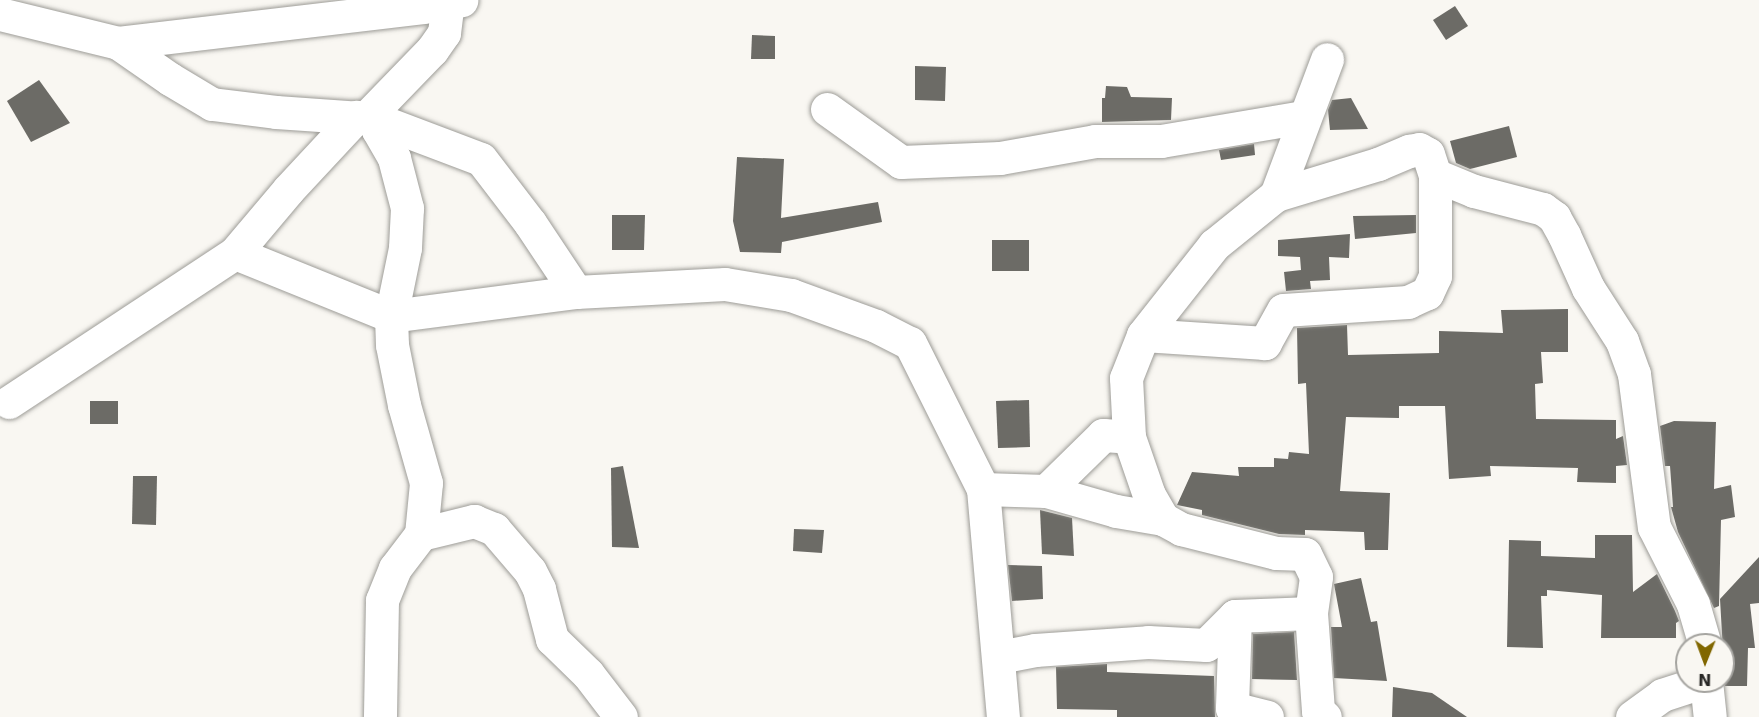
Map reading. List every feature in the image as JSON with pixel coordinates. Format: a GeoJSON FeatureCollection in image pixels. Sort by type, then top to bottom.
{"type":"FeatureCollection","features":[{"type":"Feature","properties":{"kind":"street"},"geometry":{"type":"LineString","coordinates":[[0,14],[118,43],[452,1],[444,33],[432,50],[366,118],[288,190],[235,253],[9,402]]}},
{"type":"Feature","properties":{"kind":"street"},"geometry":{"type":"LineString","coordinates":[[118,43],[170,80],[212,104],[366,118],[481,159],[530,223],[576,292]]}},
{"type":"Feature","properties":{"kind":"street"},"geometry":{"type":"LineString","coordinates":[[1276,195],[1303,117],[1327,59]]}},
{"type":"Feature","properties":{"kind":"street"},"geometry":{"type":"LineString","coordinates":[[827,109],[901,162],[1000,158],[1095,141],[1161,141],[1303,117]]}},
{"type":"Feature","properties":{"kind":"street"},"geometry":{"type":"LineString","coordinates":[[366,118],[378,130],[394,158],[406,208],[405,248],[391,316],[392,345],[402,395],[426,483],[421,534],[395,568],[382,600],[380,717]]}},
{"type":"Feature","properties":{"kind":"street"},"geometry":{"type":"LineString","coordinates":[[1143,335],[1264,343],[1283,310],[1408,302],[1427,293],[1435,276],[1435,175],[1428,154],[1419,148],[1378,164],[1276,195],[1214,244],[1143,335],[1126,378],[1130,437],[1149,495],[1163,519]]}},
{"type":"Feature","properties":{"kind":"street"},"geometry":{"type":"LineString","coordinates":[[1435,175],[1474,191],[1543,209],[1554,217],[1584,280],[1622,341],[1634,374],[1654,527],[1693,604],[1701,633]]}},
{"type":"Feature","properties":{"kind":"street"},"geometry":{"type":"LineString","coordinates":[[235,253],[391,316],[576,292],[725,284],[791,295],[876,326],[910,343],[983,489],[1003,717]]}},
{"type":"Feature","properties":{"kind":"street"},"geometry":{"type":"LineString","coordinates":[[1046,492],[1103,435],[1130,437]]}},
{"type":"Feature","properties":{"kind":"street"},"geometry":{"type":"LineString","coordinates":[[983,489],[1046,492],[1116,511],[1163,519],[1181,530],[1276,553],[1305,554],[1316,577],[1311,613],[1315,715]]}},
{"type":"Feature","properties":{"kind":"street"},"geometry":{"type":"LineString","coordinates":[[421,534],[474,520],[494,529],[530,571],[539,589],[552,639],[588,674],[621,717]]}},
{"type":"Feature","properties":{"kind":"street"},"geometry":{"type":"LineString","coordinates":[[999,657],[1035,650],[1148,642],[1206,645],[1235,616],[1311,613]]}},
{"type":"Feature","properties":{"kind":"street"},"geometry":{"type":"LineString","coordinates":[[1235,616],[1232,708],[1267,717]]}},
{"type":"Feature","properties":{"kind":"street"},"geometry":{"type":"LineString","coordinates":[[1632,717],[1662,694],[1675,690]]}},
{"type":"Feature","properties":{"kind":"street"},"geometry":{"type":"LineString","coordinates":[[1707,693],[1710,717]]}},
{"type":"Feature","properties":{"kind":"building"},"geometry":{"type":"Polygon","coordinates":[[[1455,6],[1468,26],[1446,40],[1433,20],[1455,6]]]}},
{"type":"Feature","properties":{"kind":"building"},"geometry":{"type":"Polygon","coordinates":[[[752,35],[775,36],[775,59],[751,59],[752,35]]]}},
{"type":"Feature","properties":{"kind":"building"},"geometry":{"type":"Polygon","coordinates":[[[915,66],[946,67],[945,101],[915,100],[915,66]]]}},
{"type":"Feature","properties":{"kind":"building"},"geometry":{"type":"Polygon","coordinates":[[[39,80],[70,123],[31,142],[7,101],[39,80]]]}},
{"type":"Feature","properties":{"kind":"building"},"geometry":{"type":"Polygon","coordinates":[[[1106,86],[1127,87],[1131,97],[1172,98],[1171,120],[1102,122],[1102,98],[1105,98],[1106,86]]]}},
{"type":"Feature","properties":{"kind":"building"},"geometry":{"type":"Polygon","coordinates":[[[1351,98],[1368,129],[1330,130],[1328,110],[1332,100],[1351,98]]]}},
{"type":"Feature","properties":{"kind":"building"},"geometry":{"type":"Polygon","coordinates":[[[1509,126],[1517,157],[1470,169],[1456,163],[1450,141],[1509,126]]]}},
{"type":"Feature","properties":{"kind":"building"},"geometry":{"type":"Polygon","coordinates":[[[1254,144],[1255,155],[1221,160],[1219,150],[1254,144]]]}},
{"type":"Feature","properties":{"kind":"building"},"geometry":{"type":"Polygon","coordinates":[[[737,157],[784,159],[781,218],[878,202],[882,222],[782,242],[781,253],[740,252],[733,221],[737,157]]]}},
{"type":"Feature","properties":{"kind":"building"},"geometry":{"type":"Polygon","coordinates":[[[612,215],[645,215],[644,250],[612,250],[612,215]]]}},
{"type":"Feature","properties":{"kind":"building"},"geometry":{"type":"Polygon","coordinates":[[[1416,215],[1416,233],[1355,239],[1353,216],[1416,215]]]}},
{"type":"Feature","properties":{"kind":"building"},"geometry":{"type":"Polygon","coordinates":[[[1350,234],[1349,258],[1329,257],[1330,280],[1310,281],[1311,289],[1286,291],[1284,272],[1301,270],[1300,257],[1278,256],[1278,240],[1350,234]]]}},
{"type":"Feature","properties":{"kind":"building"},"geometry":{"type":"Polygon","coordinates":[[[992,240],[1029,240],[1029,271],[992,271],[992,240]]]}},
{"type":"Feature","properties":{"kind":"building"},"geometry":{"type":"Polygon","coordinates":[[[1568,309],[1568,352],[1541,352],[1543,383],[1535,384],[1536,419],[1616,420],[1616,439],[1623,436],[1627,465],[1616,466],[1616,483],[1577,482],[1578,468],[1490,466],[1491,476],[1449,479],[1445,406],[1399,406],[1399,418],[1346,417],[1340,491],[1390,493],[1388,550],[1365,550],[1364,532],[1305,530],[1305,535],[1279,534],[1202,515],[1202,510],[1177,505],[1192,472],[1239,476],[1238,467],[1274,467],[1274,458],[1288,459],[1289,452],[1309,454],[1306,383],[1298,384],[1297,328],[1347,325],[1348,355],[1439,353],[1439,331],[1503,333],[1501,310],[1568,309]]]}},
{"type":"Feature","properties":{"kind":"building"},"geometry":{"type":"Polygon","coordinates":[[[1029,400],[1030,447],[998,448],[996,401],[1029,400]]]}},
{"type":"Feature","properties":{"kind":"building"},"geometry":{"type":"Polygon","coordinates":[[[90,401],[118,401],[118,424],[90,424],[90,401]]]}},
{"type":"Feature","properties":{"kind":"building"},"geometry":{"type":"Polygon","coordinates":[[[1674,421],[1716,422],[1714,489],[1731,485],[1735,517],[1721,520],[1719,606],[1714,608],[1678,532],[1671,507],[1673,507],[1670,466],[1665,466],[1660,426],[1674,421]]]}},
{"type":"Feature","properties":{"kind":"building"},"geometry":{"type":"Polygon","coordinates":[[[623,466],[639,548],[612,547],[611,468],[623,466]]]}},
{"type":"Feature","properties":{"kind":"building"},"geometry":{"type":"Polygon","coordinates":[[[133,476],[157,476],[156,525],[132,524],[133,476]]]}},
{"type":"Feature","properties":{"kind":"building"},"geometry":{"type":"Polygon","coordinates":[[[1040,510],[1072,518],[1074,556],[1042,554],[1040,510]]]}},
{"type":"Feature","properties":{"kind":"building"},"geometry":{"type":"Polygon","coordinates":[[[794,529],[824,530],[822,553],[793,551],[794,529]]]}},
{"type":"Feature","properties":{"kind":"building"},"geometry":{"type":"Polygon","coordinates":[[[1595,535],[1632,535],[1633,592],[1657,574],[1679,621],[1676,623],[1675,638],[1601,638],[1602,595],[1547,590],[1547,596],[1541,596],[1543,648],[1507,647],[1509,540],[1541,541],[1541,556],[1595,558],[1595,535]]]}},
{"type":"Feature","properties":{"kind":"building"},"geometry":{"type":"Polygon","coordinates":[[[1759,557],[1759,603],[1750,604],[1755,648],[1748,648],[1747,686],[1735,686],[1735,633],[1722,633],[1720,599],[1759,557]]]}},
{"type":"Feature","properties":{"kind":"building"},"geometry":{"type":"Polygon","coordinates":[[[1008,565],[1042,566],[1043,599],[1012,601],[1008,565]]]}},
{"type":"Feature","properties":{"kind":"building"},"geometry":{"type":"Polygon","coordinates":[[[1361,578],[1371,622],[1377,621],[1387,681],[1334,678],[1331,627],[1342,627],[1334,584],[1361,578]]]}},
{"type":"Feature","properties":{"kind":"building"},"geometry":{"type":"Polygon","coordinates":[[[1294,632],[1297,680],[1252,679],[1253,634],[1294,632]]]}},
{"type":"Feature","properties":{"kind":"building"},"geometry":{"type":"Polygon","coordinates":[[[1107,664],[1107,672],[1214,676],[1215,717],[1117,717],[1117,710],[1057,709],[1056,667],[1107,664]]]}},
{"type":"Feature","properties":{"kind":"building"},"geometry":{"type":"Polygon","coordinates":[[[1393,687],[1432,693],[1467,717],[1392,717],[1393,687]]]}}]}
